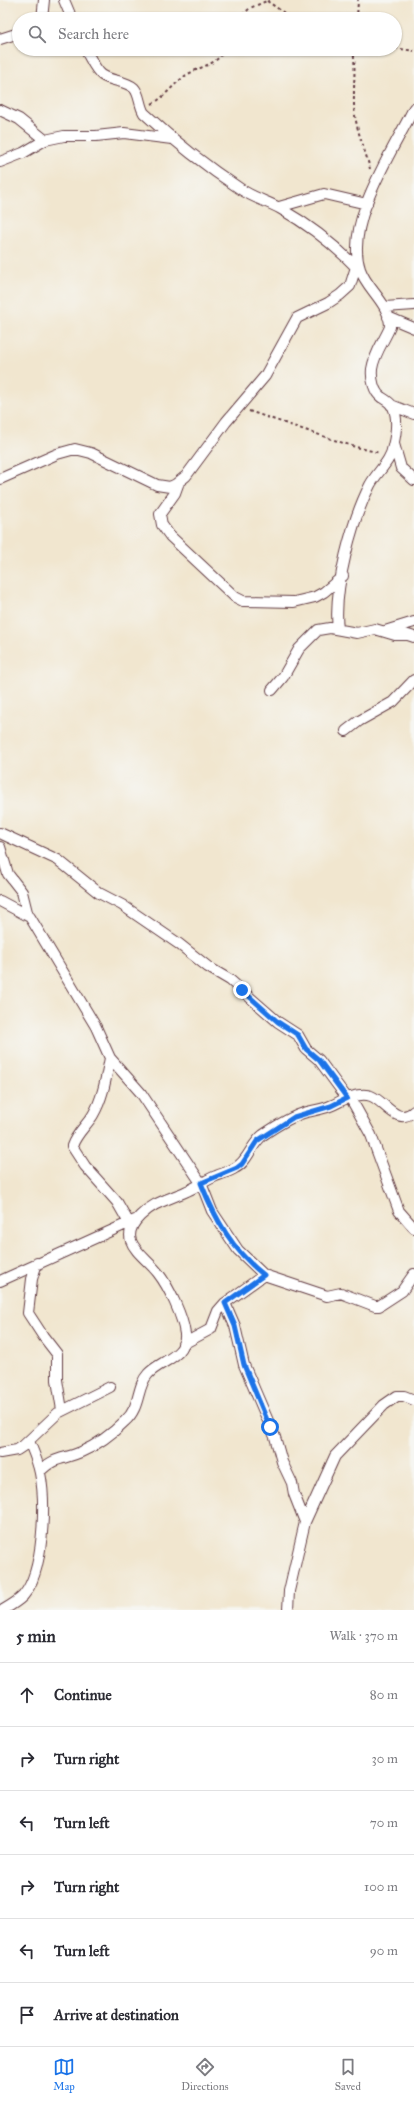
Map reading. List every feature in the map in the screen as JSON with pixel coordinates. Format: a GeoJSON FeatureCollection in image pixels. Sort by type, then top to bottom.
{"type":"FeatureCollection","features":[{"type":"Feature","properties":{"kind":"street"},"geometry":{"type":"LineString","coordinates":[[43,12],[44,0]]}},
{"type":"Feature","properties":{"kind":"street"},"geometry":{"type":"LineString","coordinates":[[64,0],[69,12]]}},
{"type":"Feature","properties":{"kind":"street"},"geometry":{"type":"LineString","coordinates":[[0,39],[12,35]]}},
{"type":"Feature","properties":{"kind":"street"},"geometry":{"type":"LineString","coordinates":[[90,56],[102,75],[127,83],[133,87],[138,92],[142,109],[172,139],[204,165],[243,191],[279,207],[332,242],[358,269],[386,312],[390,328],[375,358],[372,377],[377,394],[391,405],[414,414]]}},
{"type":"Feature","properties":{"kind":"street"},"geometry":{"type":"LineString","coordinates":[[0,479],[57,454],[75,449],[91,454],[157,484],[170,486],[179,482],[186,476],[222,427],[265,376],[278,356],[297,318],[328,303],[350,286],[358,269],[357,251],[359,232],[374,184],[414,108]]}},
{"type":"Feature","properties":{"kind":"street"},"geometry":{"type":"LineString","coordinates":[[0,110],[19,118],[45,140]]}},
{"type":"Feature","properties":{"kind":"street"},"geometry":{"type":"LineString","coordinates":[[0,162],[23,153],[45,140],[64,136],[96,136],[124,133],[172,139]]}},
{"type":"Feature","properties":{"kind":"street"},"geometry":{"type":"LineString","coordinates":[[279,207],[324,194],[367,204]]}},
{"type":"Feature","properties":{"kind":"street"},"geometry":{"type":"LineString","coordinates":[[386,312],[414,305]]}},
{"type":"Feature","properties":{"kind":"street"},"geometry":{"type":"LineString","coordinates":[[386,312],[414,328]]}},
{"type":"Feature","properties":{"kind":"street"},"geometry":{"type":"LineString","coordinates":[[338,629],[336,615],[350,539],[365,495],[376,474],[391,454],[394,442],[396,416],[391,405]]}},
{"type":"Feature","properties":{"kind":"street"},"geometry":{"type":"LineString","coordinates":[[394,442],[401,468],[414,480]]}},
{"type":"Feature","properties":{"kind":"street"},"geometry":{"type":"LineString","coordinates":[[179,482],[175,493],[160,514],[162,525],[179,546],[235,597],[243,600],[294,602],[315,597],[324,592],[343,576]]}},
{"type":"Feature","properties":{"kind":"street"},"geometry":{"type":"LineString","coordinates":[[385,631],[414,622]]}},
{"type":"Feature","properties":{"kind":"street"},"geometry":{"type":"LineString","coordinates":[[272,690],[283,677],[299,649],[310,637],[324,628],[338,629],[354,633],[375,630],[385,631],[396,635],[414,636]]}},
{"type":"Feature","properties":{"kind":"street"},"geometry":{"type":"LineString","coordinates":[[346,731],[359,721],[394,702],[414,680]]}},
{"type":"Feature","properties":{"kind":"street"},"geometry":{"type":"LineString","coordinates":[[0,833],[58,860],[99,893],[122,905],[179,944],[208,967],[230,980],[278,1022],[298,1035],[306,1049],[319,1060],[349,1098],[371,1135],[400,1211],[414,1228]]}},
{"type":"Feature","properties":{"kind":"street"},"geometry":{"type":"LineString","coordinates":[[0,847],[8,874],[22,892],[28,916],[96,1027],[110,1058],[141,1093],[201,1183],[212,1211],[224,1232],[253,1267],[264,1275],[327,1296],[340,1293],[377,1306],[402,1291],[414,1274]]}},
{"type":"Feature","properties":{"kind":"street"},"geometry":{"type":"LineString","coordinates":[[0,901],[28,916]]}},
{"type":"Feature","properties":{"kind":"street"},"geometry":{"type":"LineString","coordinates":[[110,1058],[104,1090],[100,1102],[93,1115],[74,1139],[72,1146],[85,1166],[133,1221]]}},
{"type":"Feature","properties":{"kind":"street"},"geometry":{"type":"LineString","coordinates":[[0,1281],[133,1221],[154,1204],[185,1192],[201,1183],[237,1168],[260,1138],[294,1117],[331,1106],[349,1098],[370,1095],[395,1114],[402,1116],[411,1114],[414,1111]]}},
{"type":"Feature","properties":{"kind":"street"},"geometry":{"type":"LineString","coordinates":[[133,1221],[130,1229],[130,1239],[134,1247],[159,1274],[177,1307],[185,1335],[183,1344]]}},
{"type":"Feature","properties":{"kind":"street"},"geometry":{"type":"LineString","coordinates":[[37,1263],[32,1279],[28,1313],[57,1354],[57,1380],[62,1410]]}},
{"type":"Feature","properties":{"kind":"street"},"geometry":{"type":"LineString","coordinates":[[40,1471],[51,1461],[90,1447],[126,1421],[137,1406],[143,1382],[147,1374],[168,1362],[183,1344],[211,1329],[218,1311],[225,1303],[264,1275]]}},
{"type":"Feature","properties":{"kind":"street"},"geometry":{"type":"LineString","coordinates":[[225,1303],[235,1326],[244,1365],[275,1436],[282,1462],[292,1483],[294,1494],[305,1522]]}},
{"type":"Feature","properties":{"kind":"street"},"geometry":{"type":"LineString","coordinates":[[0,1453],[17,1450],[29,1441],[62,1410],[110,1387]]}},
{"type":"Feature","properties":{"kind":"street"},"geometry":{"type":"LineString","coordinates":[[288,1610],[289,1591],[305,1522],[335,1456],[384,1405],[397,1396],[404,1396],[414,1400]]}},
{"type":"Feature","properties":{"kind":"street"},"geometry":{"type":"LineString","coordinates":[[3,1610],[15,1604],[24,1595],[38,1563],[43,1527],[40,1471],[29,1441]]}},
{"type":"Feature","properties":{"kind":"path"},"geometry":{"type":"LineString","coordinates":[[357,12],[358,0]]}},
{"type":"Feature","properties":{"kind":"path"},"geometry":{"type":"LineString","coordinates":[[246,12],[250,8],[268,1],[283,12]]}},
{"type":"Feature","properties":{"kind":"path"},"geometry":{"type":"LineString","coordinates":[[402,49],[414,51]]}},
{"type":"Feature","properties":{"kind":"path"},"geometry":{"type":"LineString","coordinates":[[142,109],[158,101],[189,73],[215,62],[221,56]]}},
{"type":"Feature","properties":{"kind":"path"},"geometry":{"type":"LineString","coordinates":[[354,56],[356,64],[354,106],[356,121],[374,184]]}},
{"type":"Feature","properties":{"kind":"path"},"geometry":{"type":"LineString","coordinates":[[239,408],[358,448],[391,454]]}},
{"type":"Feature","properties":{"kind":"route"},"geometry":{"type":"LineString","coordinates":[[242,990],[278,1022],[300,1037],[306,1049],[319,1060],[347,1098],[331,1106],[294,1117],[264,1135],[257,1141],[242,1164],[237,1168],[219,1174],[201,1183],[212,1211],[224,1232],[253,1267],[264,1275],[225,1303],[235,1326],[244,1365],[270,1427]]}}]}
